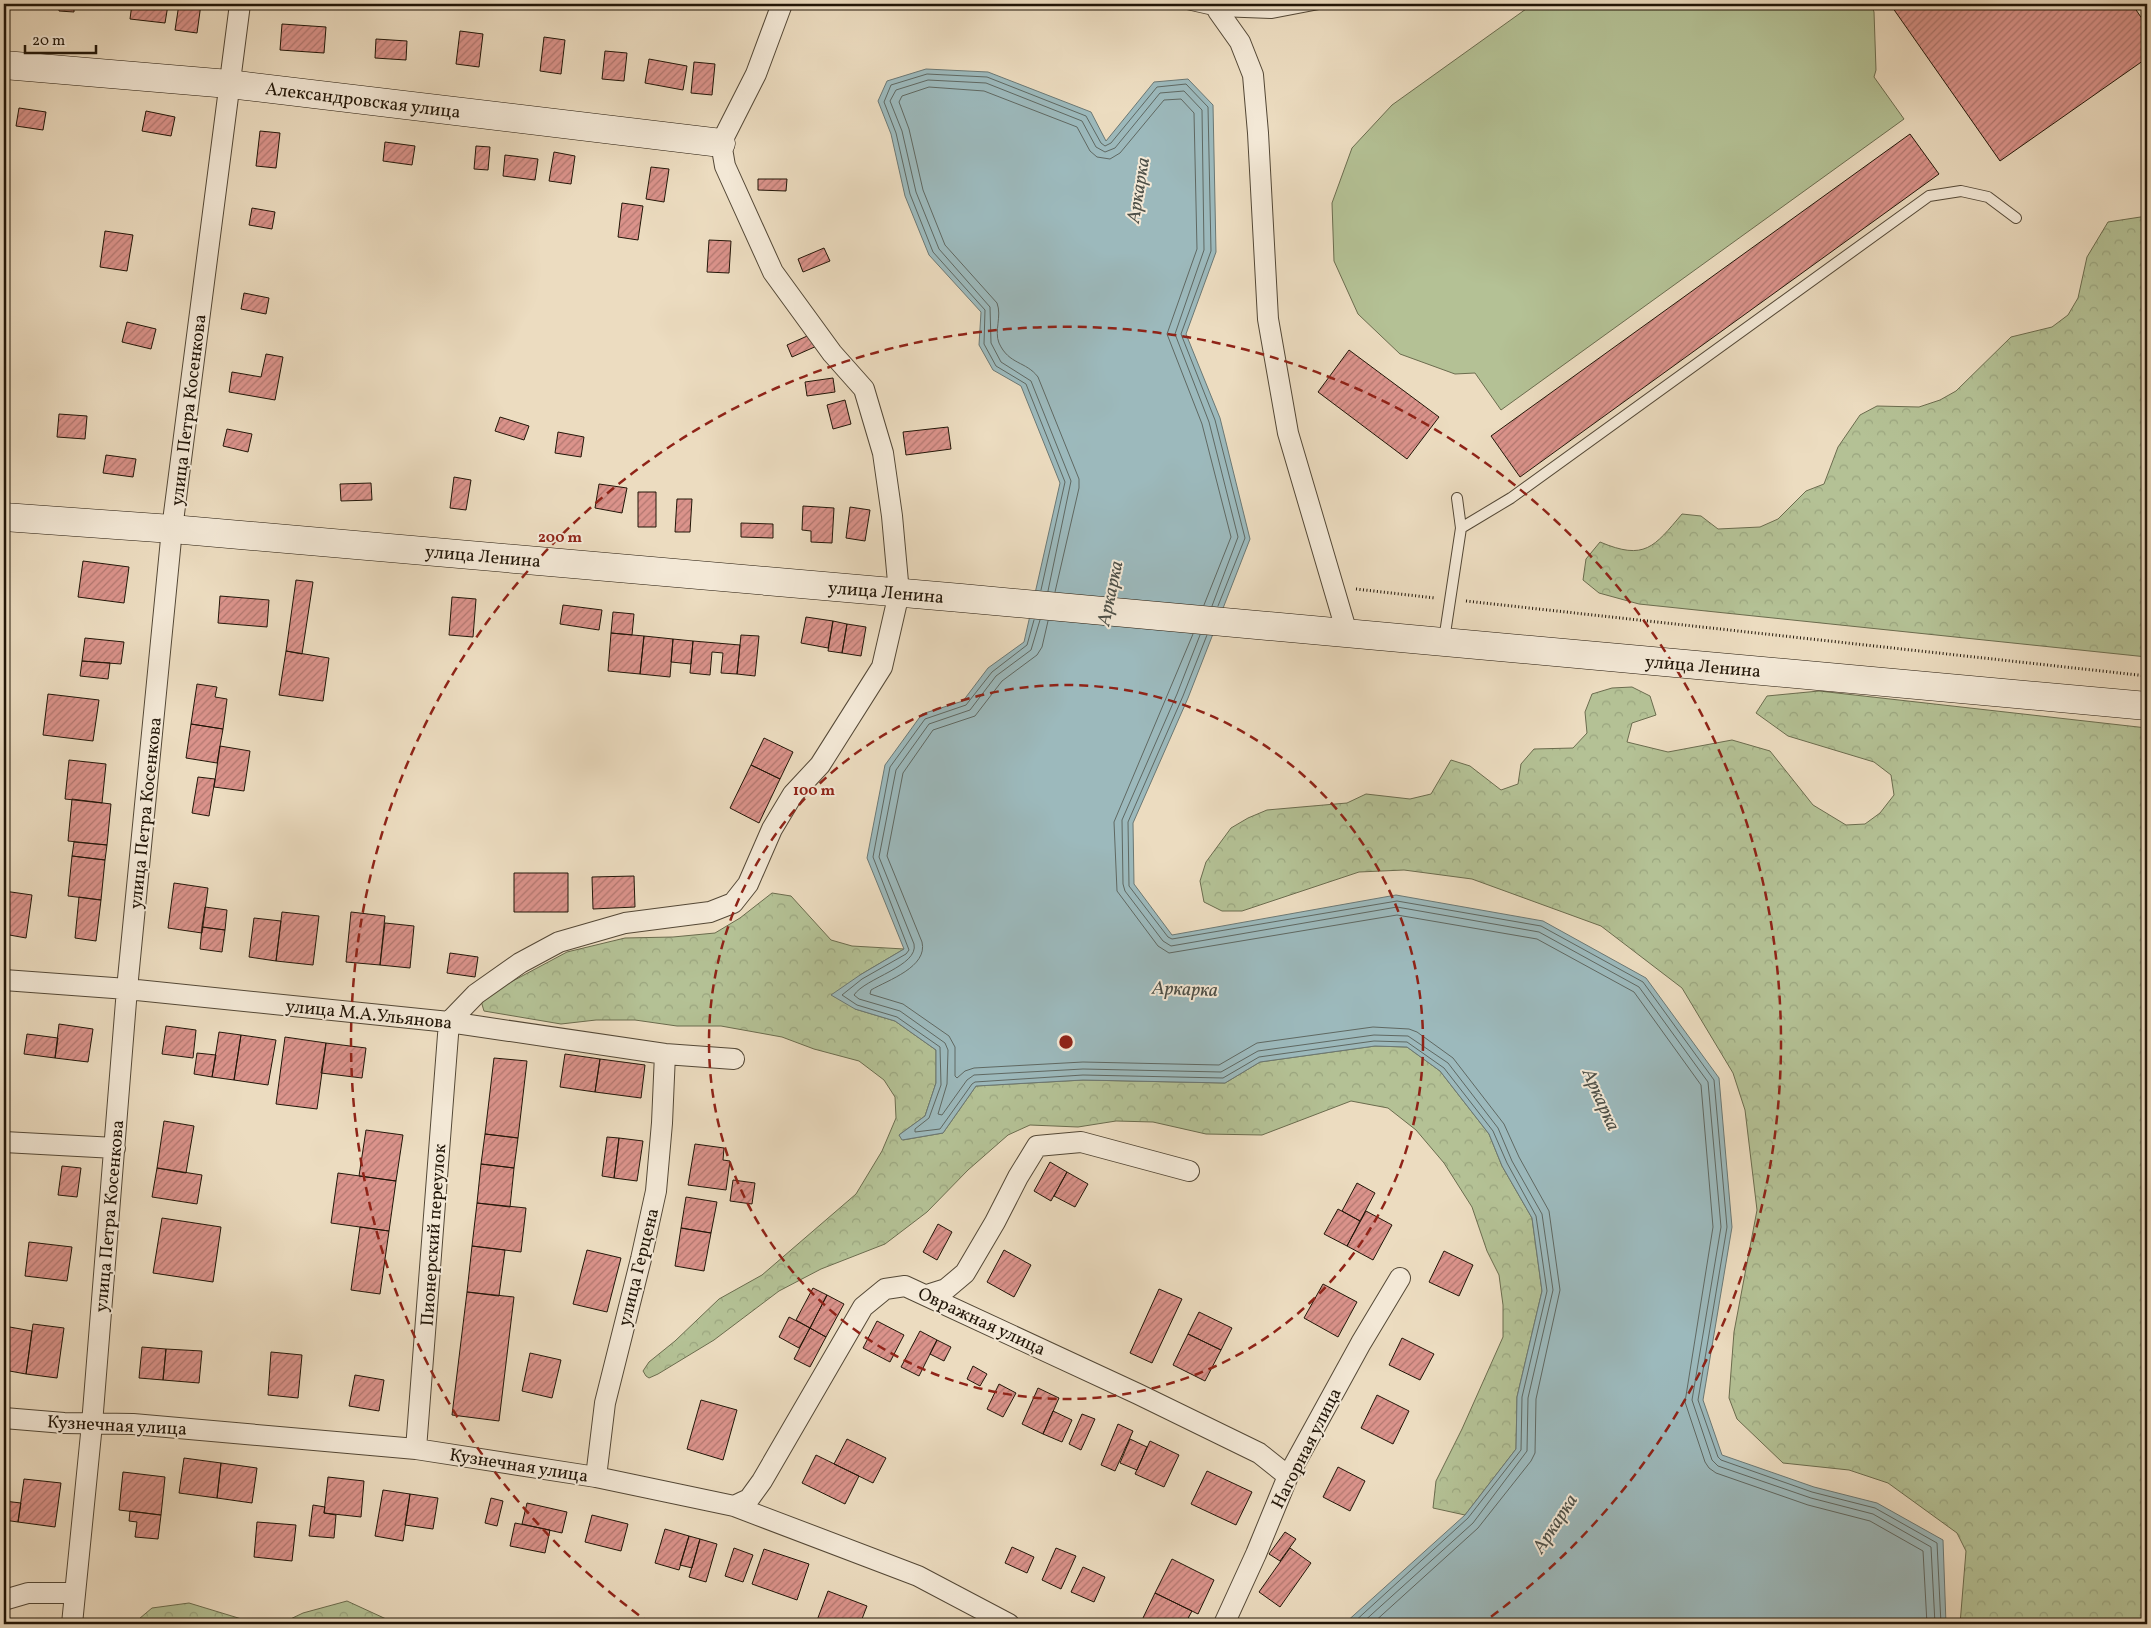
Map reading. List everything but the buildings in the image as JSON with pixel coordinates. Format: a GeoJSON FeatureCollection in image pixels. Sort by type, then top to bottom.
{"type":"FeatureCollection","features":[{"type":"Feature","properties":{"kind":"main road","name":"Александровская улица"},"geometry":{"type":"LineString","coordinates":[[4,65],[230,84],[721,143]]}},
{"type":"Feature","properties":{"kind":"main road","name":"улица Ленина"},"geometry":{"type":"LineString","coordinates":[[4,517],[172,529],[961,598],[2147,706]]}},
{"type":"Feature","properties":{"kind":"street","name":"улица Петра Косенкова"},"geometry":{"type":"LineString","coordinates":[[72,1624],[92,1424],[127,989],[172,529],[240,4]]}},
{"type":"Feature","properties":{"kind":"street"},"geometry":{"type":"LineString","coordinates":[[449,1022],[476,994],[520,963],[559,942],[624,923],[710,912],[732,903],[748,884],[772,829],[793,794],[820,765],[882,667],[899,593],[892,516],[883,453],[864,389],[832,353],[773,272],[725,166],[721,143],[756,74],[782,4]]}},
{"type":"Feature","properties":{"kind":"street"},"geometry":{"type":"LineString","coordinates":[[1218,11],[1240,42],[1253,75],[1268,319],[1288,433],[1347,633]]}},
{"type":"Feature","properties":{"kind":"street","name":"улица М.А.Ульянова"},"geometry":{"type":"LineString","coordinates":[[4,980],[127,989],[449,1022],[665,1054],[734,1059]]}},
{"type":"Feature","properties":{"kind":"street","name":"Пионерский переулок"},"geometry":{"type":"LineString","coordinates":[[416,1449],[449,1022]]}},
{"type":"Feature","properties":{"kind":"street","name":"улица Герцена"},"geometry":{"type":"LineString","coordinates":[[596,1477],[605,1402],[656,1191],[665,1054]]}},
{"type":"Feature","properties":{"kind":"street"},"geometry":{"type":"LineString","coordinates":[[4,1142],[115,1148]]}},
{"type":"Feature","properties":{"kind":"street"},"geometry":{"type":"LineString","coordinates":[[927,1295],[946,1289],[965,1273],[1037,1146],[1081,1142],[1189,1171]]}},
{"type":"Feature","properties":{"kind":"street","name":"Нагорная улица"},"geometry":{"type":"LineString","coordinates":[[1224,1624],[1256,1554],[1288,1476],[1361,1343],[1400,1278]]}},
{"type":"Feature","properties":{"kind":"street","name":"Овражная улица"},"geometry":{"type":"LineString","coordinates":[[734,1506],[749,1499],[762,1481],[862,1308],[885,1289],[905,1286],[1259,1453],[1288,1476]]}},
{"type":"Feature","properties":{"kind":"street","name":"Кузнечная улица"},"geometry":{"type":"LineString","coordinates":[[4,1418],[220,1430],[416,1449],[596,1477],[734,1506],[918,1576],[1009,1624]]}},
{"type":"Feature","properties":{"kind":"street"},"geometry":{"type":"LineString","coordinates":[[4,1600],[28,1593],[74,1593]]}},
{"type":"Feature","properties":{"kind":"lane"},"geometry":{"type":"LineString","coordinates":[[1187,4],[1218,11],[1271,13],[1318,4]]}},
{"type":"Feature","properties":{"kind":"lane"},"geometry":{"type":"LineString","coordinates":[[1461,528],[1511,498],[1929,196],[1961,191],[1988,198],[2016,218]]}},
{"type":"Feature","properties":{"kind":"lane"},"geometry":{"type":"LineString","coordinates":[[1444,642],[1461,528],[1457,498]]}},
{"type":"Feature","properties":{"kind":"path"},"geometry":{"type":"LineString","coordinates":[[1334,586],[2147,676]]}},
{"type":"Feature","properties":{"kind":"green space"},"geometry":{"type":"Polygon","coordinates":[[[1533,4],[1871,4],[1874,12],[1876,70],[1874,77],[1904,119],[1501,410],[1475,373],[1455,374],[1400,354],[1358,314],[1334,261],[1332,203],[1352,148],[1392,105],[1533,4]]]}},
{"type":"Feature","properties":{"kind":"green space"},"geometry":{"type":"Polygon","coordinates":[[[2147,216],[2147,657],[1639,604],[1599,593],[1583,580],[1586,559],[1600,542],[1615,548],[1628,550],[1647,548],[1664,535],[1682,514],[1701,516],[1718,529],[1760,527],[1778,519],[1806,491],[1824,484],[1838,447],[1860,415],[1877,406],[1919,407],[1940,400],[1956,391],[2011,337],[2052,327],[2068,315],[2078,298],[2087,257],[2108,222],[2147,216]]]}},
{"type":"Feature","properties":{"kind":"green space"},"geometry":{"type":"Polygon","coordinates":[[[1632,687],[1650,696],[1656,715],[1632,723],[1627,742],[1668,752],[1732,740],[1770,751],[1813,805],[1846,825],[1865,824],[1880,813],[1894,795],[1891,775],[1874,762],[1788,736],[1756,713],[1767,696],[1819,691],[2147,728],[2147,1624],[1960,1624],[1966,1551],[1957,1533],[1888,1483],[1849,1470],[1783,1463],[1737,1419],[1729,1398],[1734,1332],[1757,1210],[1745,1110],[1733,1073],[1682,988],[1601,926],[1472,879],[1404,870],[1359,872],[1242,911],[1222,911],[1204,902],[1200,881],[1206,862],[1231,828],[1248,818],[1267,810],[1347,803],[1366,794],[1410,799],[1431,794],[1451,760],[1470,766],[1501,790],[1518,784],[1521,764],[1534,749],[1573,748],[1587,733],[1585,712],[1592,694],[1612,688],[1632,687]]]}},
{"type":"Feature","properties":{"kind":"green space"},"geometry":{"type":"Polygon","coordinates":[[[772,893],[791,896],[831,940],[852,946],[904,949],[860,975],[855,1009],[895,1021],[936,1050],[936,1083],[925,1116],[899,1135],[903,1140],[943,1133],[976,1086],[1083,1080],[1225,1083],[1260,1062],[1375,1046],[1407,1047],[1440,1071],[1489,1134],[1502,1166],[1532,1218],[1542,1291],[1517,1397],[1516,1449],[1465,1515],[1433,1508],[1436,1481],[1462,1429],[1503,1337],[1503,1305],[1499,1275],[1487,1251],[1472,1207],[1444,1163],[1416,1130],[1388,1108],[1351,1101],[1262,1135],[1206,1134],[1153,1122],[1116,1121],[1078,1127],[1030,1125],[1008,1135],[968,1170],[927,1212],[885,1244],[821,1269],[779,1291],[714,1340],[658,1374],[649,1378],[646,1376],[643,1371],[649,1362],[675,1341],[719,1299],[762,1275],[856,1194],[882,1151],[896,1118],[895,1097],[884,1080],[859,1061],[814,1049],[782,1037],[721,1026],[677,1026],[635,1020],[596,1020],[561,1024],[484,1011],[481,1001],[494,991],[567,952],[625,938],[673,937],[715,933],[740,918],[772,893]]]}},
{"type":"Feature","properties":{"kind":"green space"},"geometry":{"type":"Polygon","coordinates":[[[347,1601],[397,1624],[280,1624],[303,1613],[347,1601]]]}},
{"type":"Feature","properties":{"kind":"green space"},"geometry":{"type":"Polygon","coordinates":[[[189,1603],[258,1624],[133,1624],[152,1608],[189,1603]]]}},
{"type":"Feature","properties":{"kind":"water","name":"Аркарка"},"geometry":{"type":"Polygon","coordinates":[[[926,69],[988,72],[1091,112],[1106,141],[1154,82],[1188,79],[1213,105],[1216,252],[1186,334],[1220,418],[1250,539],[1188,698],[1133,823],[1134,884],[1172,935],[1396,895],[1543,921],[1646,978],[1719,1078],[1732,1227],[1703,1400],[1722,1455],[1814,1487],[1877,1503],[1943,1540],[1946,1624],[1344,1624],[1465,1515],[1516,1449],[1517,1397],[1542,1291],[1532,1218],[1502,1166],[1489,1134],[1440,1071],[1407,1047],[1375,1046],[1260,1062],[1225,1083],[1083,1080],[976,1086],[943,1133],[902,1140],[899,1135],[925,1116],[936,1083],[936,1050],[895,1021],[855,1009],[831,995],[904,949],[867,858],[885,765],[922,714],[963,701],[988,668],[1024,642],[1060,483],[1021,386],[993,370],[979,345],[981,312],[929,255],[905,196],[891,134],[878,101],[887,81],[926,69]]]}}]}
